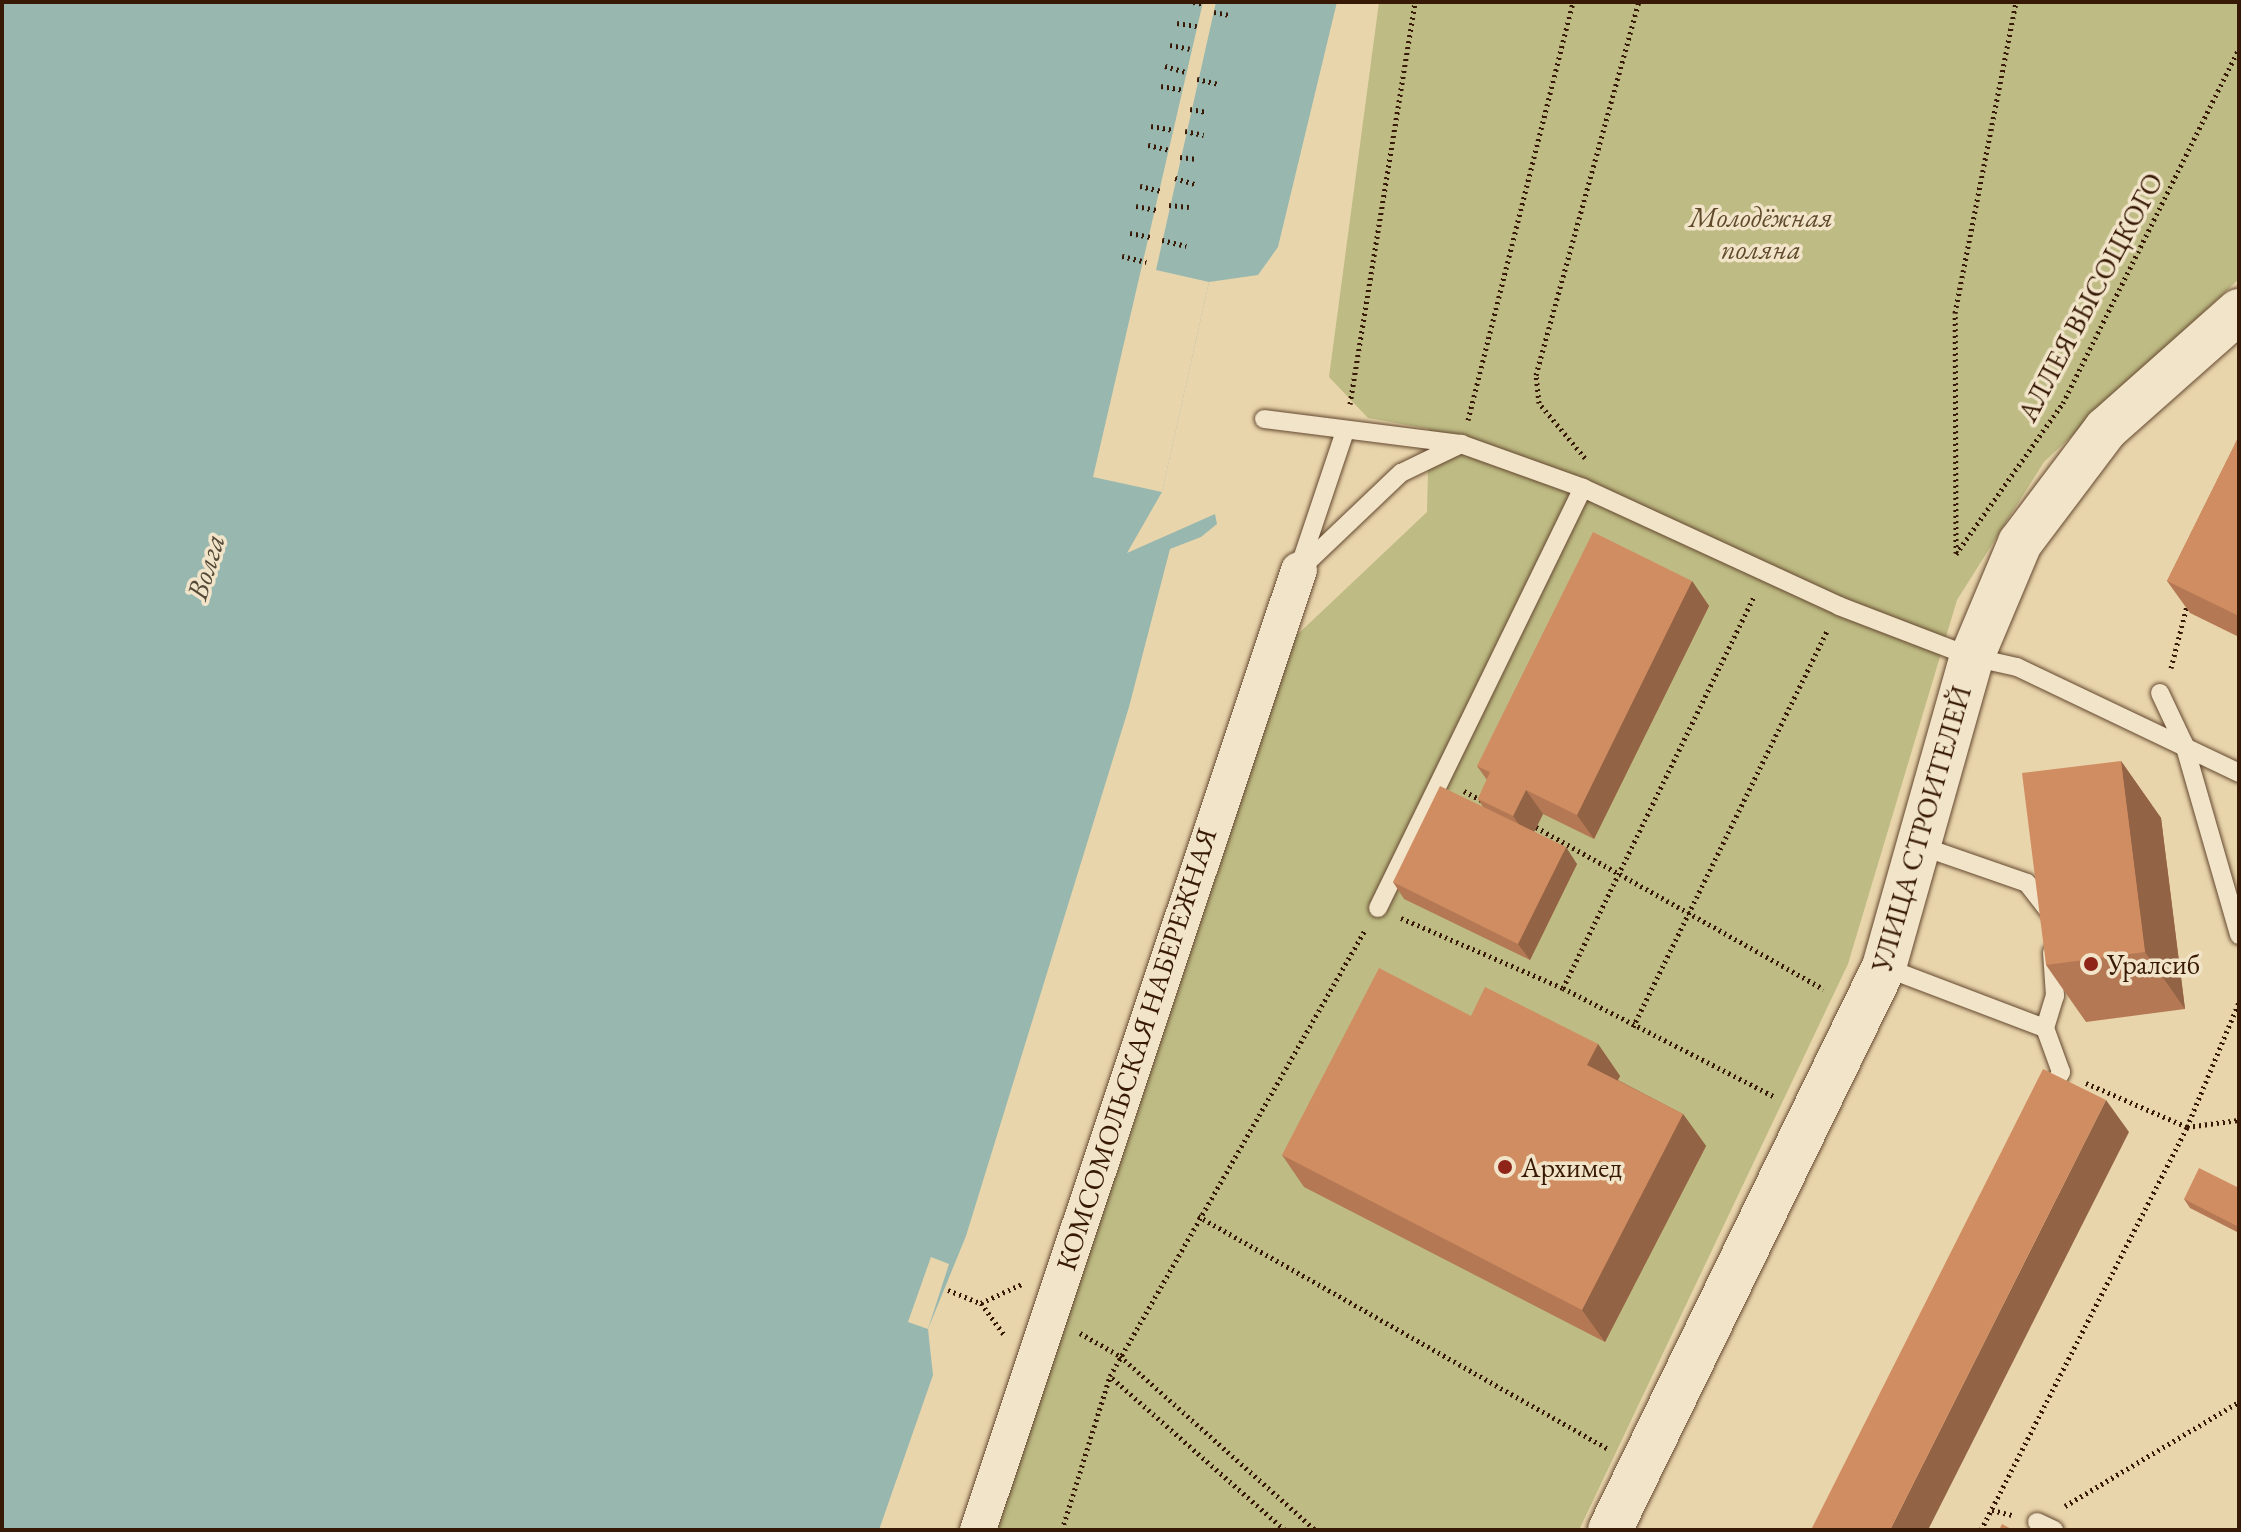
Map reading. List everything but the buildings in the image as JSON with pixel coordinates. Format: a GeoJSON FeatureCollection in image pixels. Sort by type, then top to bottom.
{"type":"FeatureCollection","features":[{"type":"Feature","properties":{"kind":"street","name":"УЛИЦА СТРОИТЕЛЕЙ"},"geometry":{"type":"LineString","coordinates":[[1610,1530],[1884,967],[1972,657],[1995,593],[2055,491],[2145,391],[2239,311]]}},
{"type":"Feature","properties":{"kind":"street","name":"КОМСОМОЛЬСКАЯ НАБЕРЕЖНАЯ"},"geometry":{"type":"LineString","coordinates":[[978,1530],[1299,570]]}},
{"type":"Feature","properties":{"kind":"lane"},"geometry":{"type":"LineString","coordinates":[[1264,419],[1461,444],[1583,488],[1839,606],[1972,657],[2017,667],[2184,744],[2239,773]]}},
{"type":"Feature","properties":{"kind":"lane"},"geometry":{"type":"LineString","coordinates":[[1299,570],[1345,431]]}},
{"type":"Feature","properties":{"kind":"lane"},"geometry":{"type":"LineString","coordinates":[[1299,570],[1401,473],[1461,444]]}},
{"type":"Feature","properties":{"kind":"lane"},"geometry":{"type":"LineString","coordinates":[[1378,908],[1583,488]]}},
{"type":"Feature","properties":{"kind":"lane"},"geometry":{"type":"LineString","coordinates":[[2160,693],[2184,744],[2239,935]]}},
{"type":"Feature","properties":{"kind":"lane"},"geometry":{"type":"LineString","coordinates":[[1918,845],[2027,883],[2048,902],[2055,996],[2045,1028],[2061,1072],[2040,1113]]}},
{"type":"Feature","properties":{"kind":"lane"},"geometry":{"type":"LineString","coordinates":[[1884,967],[2045,1028]]}},
{"type":"Feature","properties":{"kind":"path"},"geometry":{"type":"LineString","coordinates":[[1193,2],[1203,4]]}},
{"type":"Feature","properties":{"kind":"path"},"geometry":{"type":"LineString","coordinates":[[1345,431],[1415,2]]}},
{"type":"Feature","properties":{"kind":"path"},"geometry":{"type":"LineString","coordinates":[[1461,444],[1573,2]]}},
{"type":"Feature","properties":{"kind":"path"},"geometry":{"type":"LineString","coordinates":[[1583,488],[1591,465],[1539,403],[1536,375],[1639,2]]}},
{"type":"Feature","properties":{"kind":"path","name":"АЛЛЕЯ ВЫСОЦКОГО"},"geometry":{"type":"LineString","coordinates":[[2016,2],[1955,313],[1956,554],[2063,403],[2239,48]]}},
{"type":"Feature","properties":{"kind":"path"},"geometry":{"type":"LineString","coordinates":[[1214,12],[1229,15]]}},
{"type":"Feature","properties":{"kind":"path"},"geometry":{"type":"LineString","coordinates":[[1177,23],[1197,26]]}},
{"type":"Feature","properties":{"kind":"path"},"geometry":{"type":"LineString","coordinates":[[1170,45],[1190,49]]}},
{"type":"Feature","properties":{"kind":"path"},"geometry":{"type":"LineString","coordinates":[[1165,66],[1186,72]]}},
{"type":"Feature","properties":{"kind":"path"},"geometry":{"type":"LineString","coordinates":[[1197,79],[1219,84]]}},
{"type":"Feature","properties":{"kind":"path"},"geometry":{"type":"LineString","coordinates":[[1161,86],[1183,90]]}},
{"type":"Feature","properties":{"kind":"path"},"geometry":{"type":"LineString","coordinates":[[1190,109],[1207,112]]}},
{"type":"Feature","properties":{"kind":"path"},"geometry":{"type":"LineString","coordinates":[[1151,126],[1174,130]]}},
{"type":"Feature","properties":{"kind":"path"},"geometry":{"type":"LineString","coordinates":[[1185,131],[1204,135]]}},
{"type":"Feature","properties":{"kind":"path"},"geometry":{"type":"LineString","coordinates":[[1148,145],[1170,150]]}},
{"type":"Feature","properties":{"kind":"path"},"geometry":{"type":"LineString","coordinates":[[1180,157],[1197,159]]}},
{"type":"Feature","properties":{"kind":"path"},"geometry":{"type":"LineString","coordinates":[[1175,178],[1195,184]]}},
{"type":"Feature","properties":{"kind":"path"},"geometry":{"type":"LineString","coordinates":[[1140,186],[1161,191]]}},
{"type":"Feature","properties":{"kind":"path"},"geometry":{"type":"LineString","coordinates":[[1169,205],[1189,207]]}},
{"type":"Feature","properties":{"kind":"path"},"geometry":{"type":"LineString","coordinates":[[1136,206],[1157,210]]}},
{"type":"Feature","properties":{"kind":"path"},"geometry":{"type":"LineString","coordinates":[[1130,233],[1151,237]]}},
{"type":"Feature","properties":{"kind":"path"},"geometry":{"type":"LineString","coordinates":[[1162,240],[1186,246]]}},
{"type":"Feature","properties":{"kind":"path"},"geometry":{"type":"LineString","coordinates":[[1122,256],[1146,262]]}},
{"type":"Feature","properties":{"kind":"path"},"geometry":{"type":"LineString","coordinates":[[1563,988],[1765,574]]}},
{"type":"Feature","properties":{"kind":"path"},"geometry":{"type":"LineString","coordinates":[[2179,651],[2179,619],[2192,593]]}},
{"type":"Feature","properties":{"kind":"path"},"geometry":{"type":"LineString","coordinates":[[1633,1027],[1839,606]]}},
{"type":"Feature","properties":{"kind":"path"},"geometry":{"type":"LineString","coordinates":[[1441,780],[1489,804]]}},
{"type":"Feature","properties":{"kind":"path"},"geometry":{"type":"LineString","coordinates":[[1536,827],[1824,989]]}},
{"type":"Feature","properties":{"kind":"path"},"geometry":{"type":"LineString","coordinates":[[1062,1530],[1110,1376],[1120,1356],[1378,908],[1563,988],[1633,1027],[1775,1097]]}},
{"type":"Feature","properties":{"kind":"path"},"geometry":{"type":"LineString","coordinates":[[1981,1530],[2187,1127],[2239,1002]]}},
{"type":"Feature","properties":{"kind":"path"},"geometry":{"type":"LineString","coordinates":[[2061,1072],[2187,1127],[2239,1120]]}},
{"type":"Feature","properties":{"kind":"path"},"geometry":{"type":"LineString","coordinates":[[1198,1216],[1608,1449]]}},
{"type":"Feature","properties":{"kind":"path"},"geometry":{"type":"LineString","coordinates":[[948,1290],[981,1303],[1030,1372]]}},
{"type":"Feature","properties":{"kind":"path"},"geometry":{"type":"LineString","coordinates":[[1050,1315],[1120,1356],[1315,1530]]}},
{"type":"Feature","properties":{"kind":"path"},"geometry":{"type":"LineString","coordinates":[[1110,1376],[1285,1530]]}},
{"type":"Feature","properties":{"kind":"path"},"geometry":{"type":"LineString","coordinates":[[2046,1526],[2239,1402]]}},
{"type":"Feature","properties":{"kind":"green space","name":"Молодёжная поляна"},"geometry":{"type":"Polygon","coordinates":[[[1379,2],[2239,2],[2239,279],[2044,462],[1957,600],[1848,964],[1579,1530],[990,1530],[1280,651],[1427,512],[1429,429],[1368,418],[1329,377],[1379,2]]]}},
{"type":"Feature","properties":{"kind":"water","name":"Волга"},"geometry":{"type":"Polygon","coordinates":[[[2,2],[1337,2],[1278,247],[1258,275],[1209,282],[1162,492],[1127,553],[1215,514],[1217,524],[1201,537],[1170,549],[1129,707],[966,1236],[928,1329],[933,1375],[879,1530],[2,1530],[2,2]]]}},
{"type":"Feature","properties":{"kind":"pier"},"geometry":{"type":"Polygon","coordinates":[[[1203,2],[1216,2],[1156,270],[1209,282],[1162,492],[1093,477],[1203,2]]]}},
{"type":"Feature","properties":{"kind":"pier"},"geometry":{"type":"Polygon","coordinates":[[[931,1257],[949,1264],[928,1329],[908,1322],[931,1257]]]}},
{"type":"Feature","properties":{"kind":"place","name":"Уралсиб"},"geometry":{"type":"Point","coordinates":[2091,964]}},
{"type":"Feature","properties":{"kind":"place","name":"Архимед"},"geometry":{"type":"Point","coordinates":[1505,1167]}}]}
